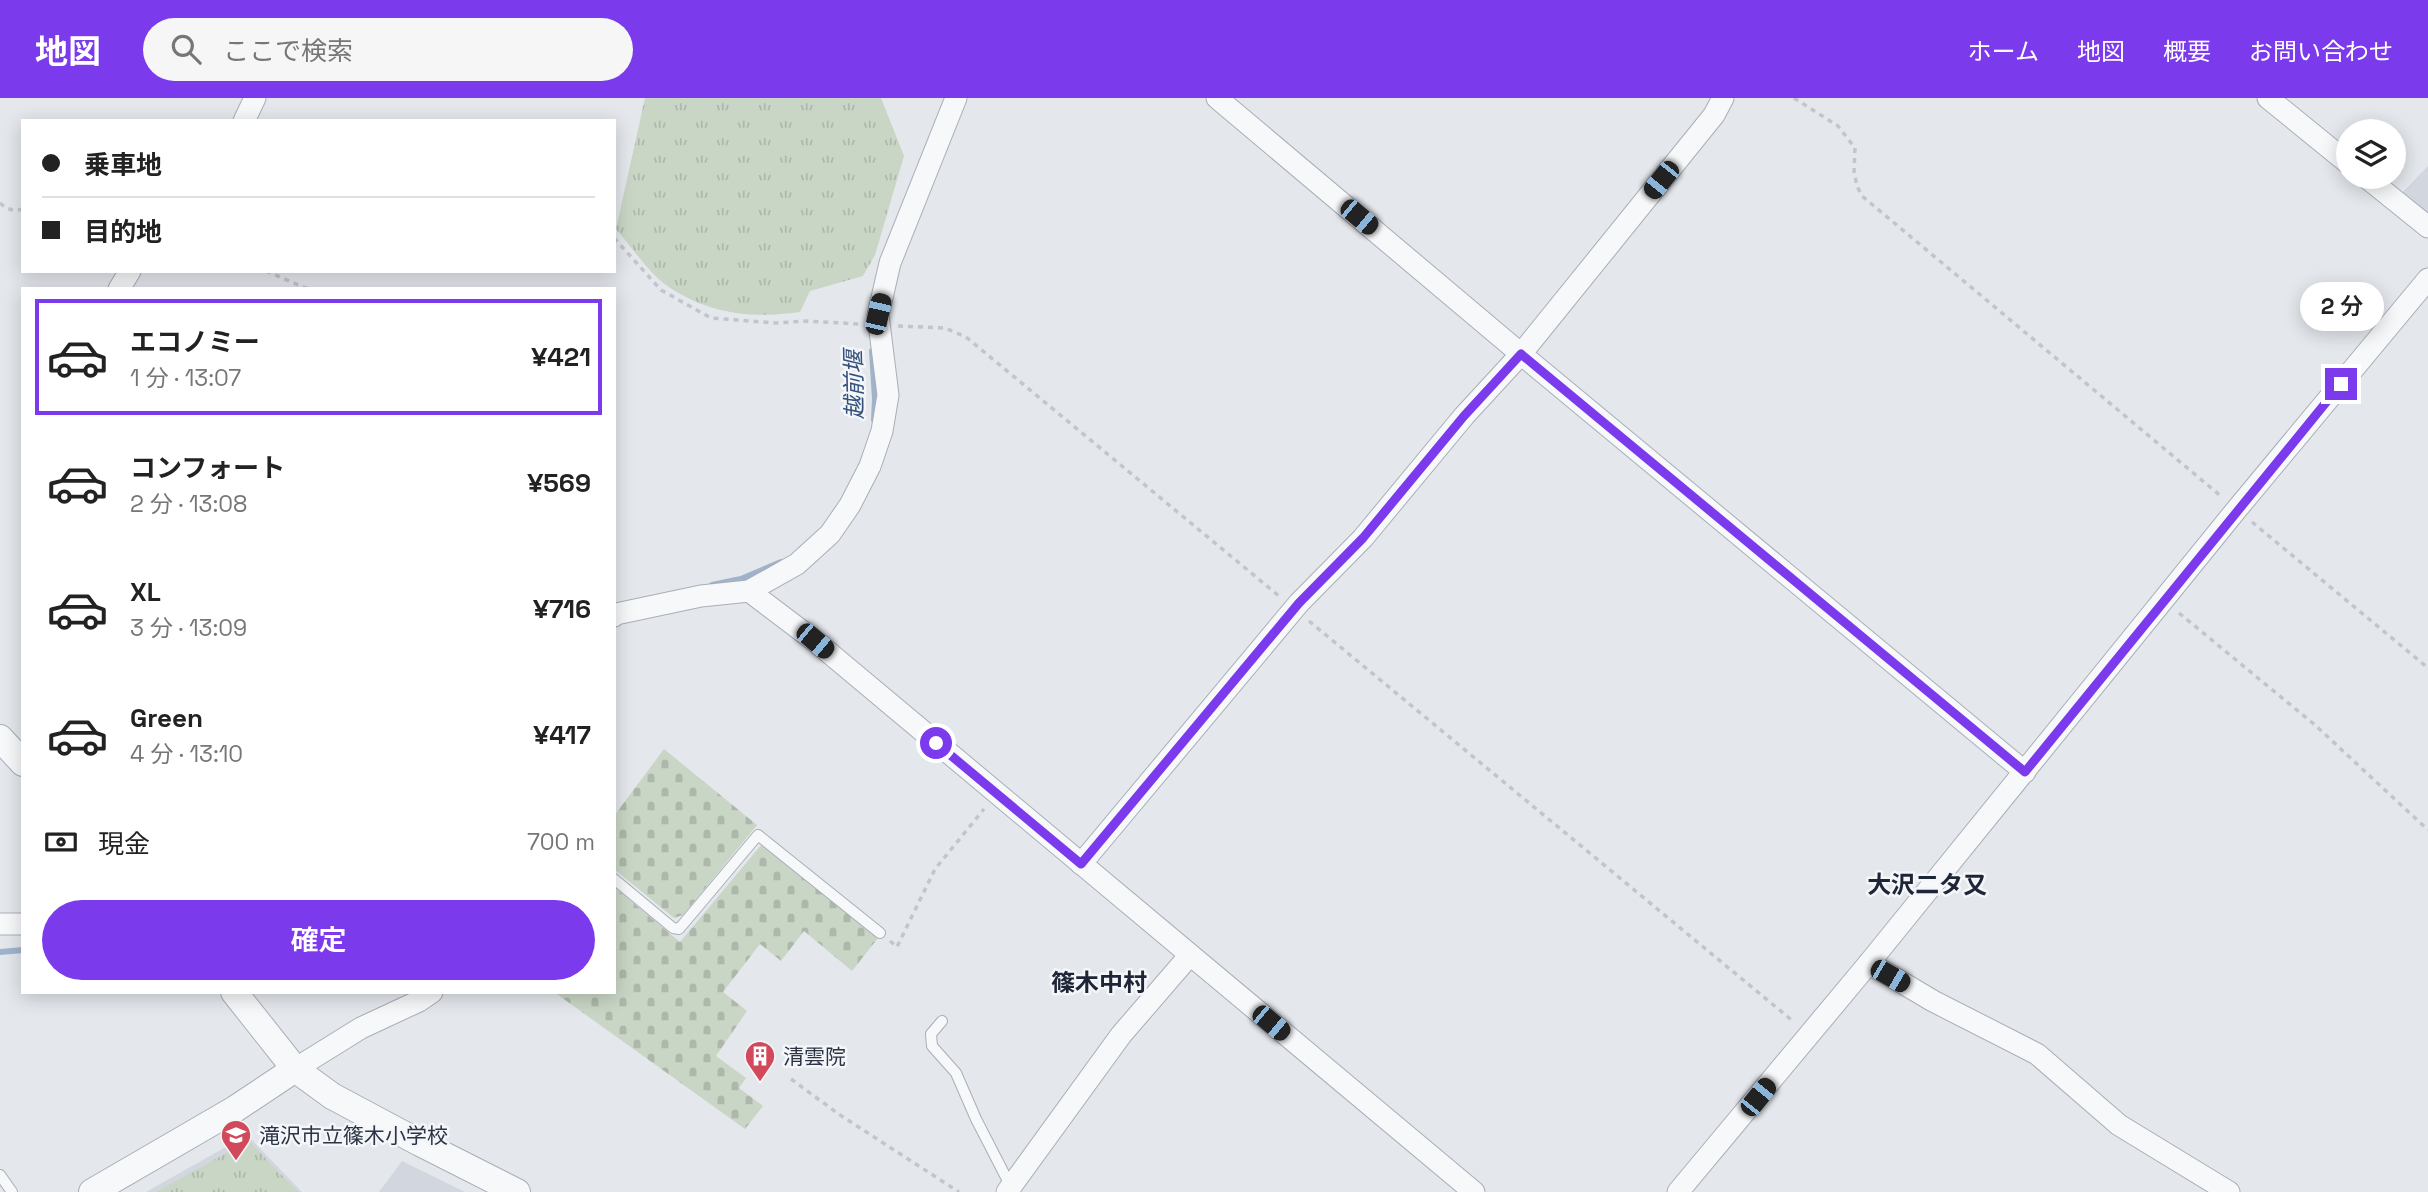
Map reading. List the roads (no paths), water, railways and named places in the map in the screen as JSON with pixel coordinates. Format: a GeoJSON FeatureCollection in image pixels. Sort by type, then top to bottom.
{"type":"FeatureCollection","features":[{"type":"Feature","properties":{"kind":"street"},"geometry":{"type":"LineString","coordinates":[[245,119],[255,98]]}},
{"type":"Feature","properties":{"kind":"street"},"geometry":{"type":"LineString","coordinates":[[616,614],[701,596],[749,591],[797,564],[830,534],[850,505],[870,466],[882,431],[888,395],[878,314],[890,263],[956,98]]}},
{"type":"Feature","properties":{"kind":"street"},"geometry":{"type":"LineString","coordinates":[[1217,98],[2025,772]]}},
{"type":"Feature","properties":{"kind":"street"},"geometry":{"type":"LineString","coordinates":[[1081,864],[1294,609],[1363,538],[1464,416],[1521,354],[1714,115],[1723,98]]}},
{"type":"Feature","properties":{"kind":"street"},"geometry":{"type":"LineString","coordinates":[[2268,98],[2336,153]]}},
{"type":"Feature","properties":{"kind":"street"},"geometry":{"type":"LineString","coordinates":[[2381,189],[2428,227]]}},
{"type":"Feature","properties":{"kind":"street"},"geometry":{"type":"LineString","coordinates":[[1678,1192],[1869,963],[2237,509],[2428,279]]}},
{"type":"Feature","properties":{"kind":"street"},"geometry":{"type":"LineString","coordinates":[[749,591],[815,641],[1474,1192]]}},
{"type":"Feature","properties":{"kind":"street"},"geometry":{"type":"LineString","coordinates":[[0,738],[21,760]]}},
{"type":"Feature","properties":{"kind":"street"},"geometry":{"type":"LineString","coordinates":[[0,924],[21,924]]}},
{"type":"Feature","properties":{"kind":"street"},"geometry":{"type":"LineString","coordinates":[[1009,1189],[1121,1035],[1190,955]]}},
{"type":"Feature","properties":{"kind":"street"},"geometry":{"type":"LineString","coordinates":[[1869,963],[1933,1001],[2037,1054],[2119,1125],[2229,1192]]}},
{"type":"Feature","properties":{"kind":"street"},"geometry":{"type":"LineString","coordinates":[[236,994],[295,1069],[332,1096],[517,1192]]}},
{"type":"Feature","properties":{"kind":"street"},"geometry":{"type":"LineString","coordinates":[[92,1192],[235,1109],[361,1028],[429,994]]}},
{"type":"Feature","properties":{"kind":"lane"},"geometry":{"type":"LineString","coordinates":[[616,881],[673,928],[679,929],[758,835],[880,933]]}},
{"type":"Feature","properties":{"kind":"lane"},"geometry":{"type":"LineString","coordinates":[[942,1021],[932,1034],[932,1046],[956,1073],[1009,1189]]}},
{"type":"Feature","properties":{"kind":"lane"},"geometry":{"type":"LineString","coordinates":[[0,1175],[12,1192]]}},
{"type":"Feature","properties":{"kind":"waterway","name":"越前堰"},"geometry":{"type":"LineString","coordinates":[[872,351],[874,420]]}},
{"type":"Feature","properties":{"kind":"waterway","name":"越前堰"},"geometry":{"type":"LineString","coordinates":[[712,585],[741,579],[781,562]]}},
{"type":"Feature","properties":{"kind":"waterway","name":"越前堰"},"geometry":{"type":"LineString","coordinates":[[0,952],[21,950]]}},
{"type":"Feature","properties":{"kind":"place","name":"清雲院"},"geometry":{"type":"Point","coordinates":[760,1083]}},
{"type":"Feature","properties":{"kind":"place","name":"滝沢市立篠木小学校"},"geometry":{"type":"Point","coordinates":[236,1162]}},
{"type":"Feature","properties":{"kind":"district","name":"大沢二タ又"},"geometry":{"type":"Point","coordinates":[1927,884]}},
{"type":"Feature","properties":{"kind":"district","name":"篠木中村"},"geometry":{"type":"Point","coordinates":[1099,982]}}]}
